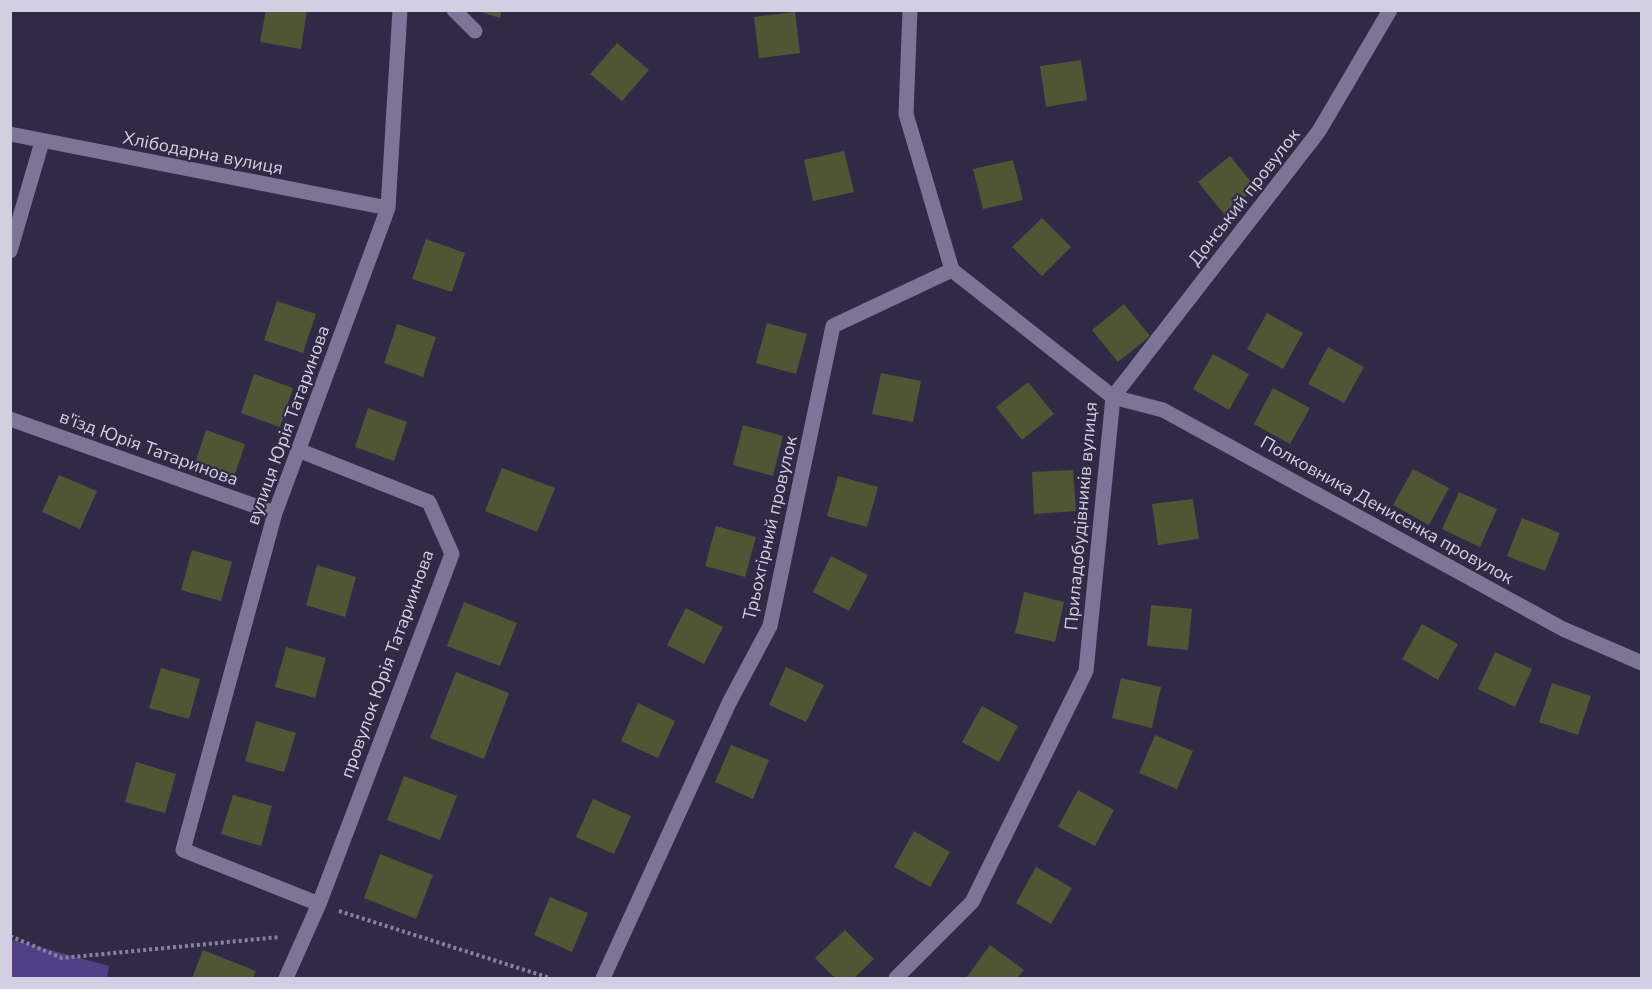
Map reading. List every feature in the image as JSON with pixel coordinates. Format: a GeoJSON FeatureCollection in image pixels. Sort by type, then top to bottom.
{"type":"FeatureCollection","features":[{"type":"Feature","properties":{"kind":"street","name":"вулиця Юрія Татаринова"},"geometry":{"type":"LineString","coordinates":[[319,904],[183,850],[275,513],[388,208],[400,10]]}},
{"type":"Feature","properties":{"kind":"street"},"geometry":{"type":"LineString","coordinates":[[454,10],[475,31]]}},
{"type":"Feature","properties":{"kind":"street"},"geometry":{"type":"LineString","coordinates":[[910,10],[906,114],[952,270]]}},
{"type":"Feature","properties":{"kind":"street","name":"Донський провулок"},"geometry":{"type":"LineString","coordinates":[[1113,397],[1319,131],[1390,10]]}},
{"type":"Feature","properties":{"kind":"street","name":"Хлібодарна вулиця"},"geometry":{"type":"LineString","coordinates":[[10,134],[388,208]]}},
{"type":"Feature","properties":{"kind":"street"},"geometry":{"type":"LineString","coordinates":[[10,251],[42,142]]}},
{"type":"Feature","properties":{"kind":"street","name":"Приладобудівників вулиця"},"geometry":{"type":"LineString","coordinates":[[896,978],[972,902],[1086,671],[1113,397],[952,270]]}},
{"type":"Feature","properties":{"kind":"street","name":"Трьохгірний провулок"},"geometry":{"type":"LineString","coordinates":[[603,978],[729,703],[770,626],[834,326],[952,270]]}},
{"type":"Feature","properties":{"kind":"street","name":"Полковника Денисенка провулок"},"geometry":{"type":"LineString","coordinates":[[1113,397],[1163,410],[1563,629],[1641,663]]}},
{"type":"Feature","properties":{"kind":"street","name":"в'їзд Юрія Татаринова"},"geometry":{"type":"LineString","coordinates":[[10,419],[275,513]]}},
{"type":"Feature","properties":{"kind":"street","name":"провулок Юрія Татариинова"},"geometry":{"type":"LineString","coordinates":[[286,978],[319,904],[452,554],[429,502],[298,450]]}},
{"type":"Feature","properties":{"kind":"path"},"geometry":{"type":"LineString","coordinates":[[319,904],[550,978]]}},
{"type":"Feature","properties":{"kind":"path"},"geometry":{"type":"LineString","coordinates":[[10,936],[62,958],[305,935]]}},
{"type":"Feature","properties":{"kind":"shaded area"},"geometry":{"type":"Polygon","coordinates":[[[10,939],[109,966],[107,978],[11,978],[10,939]]]}},
{"type":"Feature","properties":{"kind":"building"},"geometry":{"type":"Polygon","coordinates":[[[266,10],[307,10],[301,49],[260,42],[266,10]]]}},
{"type":"Feature","properties":{"kind":"building"},"geometry":{"type":"Polygon","coordinates":[[[474,10],[502,10],[500,18],[474,10]]]}},
{"type":"Feature","properties":{"kind":"building"},"geometry":{"type":"Polygon","coordinates":[[[795,12],[800,53],[759,58],[754,17],[795,12]]]}},
{"type":"Feature","properties":{"kind":"building"},"geometry":{"type":"Polygon","coordinates":[[[617,43],[649,70],[622,101],[590,74],[617,43]]]}},
{"type":"Feature","properties":{"kind":"building"},"geometry":{"type":"Polygon","coordinates":[[[1081,60],[1087,100],[1046,107],[1040,66],[1081,60]]]}},
{"type":"Feature","properties":{"kind":"building"},"geometry":{"type":"Polygon","coordinates":[[[844,151],[854,192],[813,201],[804,160],[844,151]]]}},
{"type":"Feature","properties":{"kind":"building"},"geometry":{"type":"Polygon","coordinates":[[[1230,156],[1256,188],[1224,214],[1198,182],[1230,156]]]}},
{"type":"Feature","properties":{"kind":"building"},"geometry":{"type":"Polygon","coordinates":[[[1013,160],[1023,200],[983,209],[973,169],[1013,160]]]}},
{"type":"Feature","properties":{"kind":"building"},"geometry":{"type":"Polygon","coordinates":[[[1042,218],[1071,247],[1042,276],[1012,247],[1042,218]]]}},
{"type":"Feature","properties":{"kind":"building"},"geometry":{"type":"Polygon","coordinates":[[[426,239],[465,253],[452,292],[412,279],[426,239]]]}},
{"type":"Feature","properties":{"kind":"building"},"geometry":{"type":"Polygon","coordinates":[[[277,301],[316,314],[303,353],[264,340],[277,301]]]}},
{"type":"Feature","properties":{"kind":"building"},"geometry":{"type":"Polygon","coordinates":[[[1124,304],[1150,336],[1118,362],[1092,330],[1124,304]]]}},
{"type":"Feature","properties":{"kind":"building"},"geometry":{"type":"Polygon","coordinates":[[[1267,313],[1303,333],[1283,369],[1247,349],[1267,313]]]}},
{"type":"Feature","properties":{"kind":"building"},"geometry":{"type":"Polygon","coordinates":[[[767,323],[807,334],[796,374],[756,363],[767,323]]]}},
{"type":"Feature","properties":{"kind":"building"},"geometry":{"type":"Polygon","coordinates":[[[397,324],[436,337],[423,377],[384,363],[397,324]]]}},
{"type":"Feature","properties":{"kind":"building"},"geometry":{"type":"Polygon","coordinates":[[[1328,347],[1364,367],[1344,403],[1308,384],[1328,347]]]}},
{"type":"Feature","properties":{"kind":"building"},"geometry":{"type":"Polygon","coordinates":[[[1213,354],[1249,374],[1229,410],[1193,389],[1213,354]]]}},
{"type":"Feature","properties":{"kind":"building"},"geometry":{"type":"Polygon","coordinates":[[[881,373],[921,381],[913,422],[872,414],[881,373]]]}},
{"type":"Feature","properties":{"kind":"building"},"geometry":{"type":"Polygon","coordinates":[[[254,374],[293,388],[280,427],[241,413],[254,374]]]}},
{"type":"Feature","properties":{"kind":"building"},"geometry":{"type":"Polygon","coordinates":[[[1028,382],[1054,414],[1022,440],[996,407],[1028,382]]]}},
{"type":"Feature","properties":{"kind":"building"},"geometry":{"type":"Polygon","coordinates":[[[1273,388],[1310,408],[1290,444],[1254,424],[1273,388]]]}},
{"type":"Feature","properties":{"kind":"building"},"geometry":{"type":"Polygon","coordinates":[[[368,408],[407,422],[394,461],[355,447],[368,408]]]}},
{"type":"Feature","properties":{"kind":"building"},"geometry":{"type":"Polygon","coordinates":[[[743,425],[783,436],[773,476],[733,465],[743,425]]]}},
{"type":"Feature","properties":{"kind":"building"},"geometry":{"type":"Polygon","coordinates":[[[206,430],[245,444],[232,483],[193,469],[206,430]]]}},
{"type":"Feature","properties":{"kind":"building"},"geometry":{"type":"Polygon","coordinates":[[[502,468],[555,488],[537,532],[485,511],[502,468]]]}},
{"type":"Feature","properties":{"kind":"building"},"geometry":{"type":"Polygon","coordinates":[[[1413,469],[1449,488],[1429,525],[1393,505],[1413,469]]]}},
{"type":"Feature","properties":{"kind":"building"},"geometry":{"type":"Polygon","coordinates":[[[1073,470],[1076,511],[1034,514],[1032,472],[1073,470]]]}},
{"type":"Feature","properties":{"kind":"building"},"geometry":{"type":"Polygon","coordinates":[[[59,475],[97,491],[80,529],[42,512],[59,475]]]}},
{"type":"Feature","properties":{"kind":"building"},"geometry":{"type":"Polygon","coordinates":[[[838,476],[878,487],[867,527],[827,516],[838,476]]]}},
{"type":"Feature","properties":{"kind":"building"},"geometry":{"type":"Polygon","coordinates":[[[1459,492],[1497,509],[1480,547],[1442,529],[1459,492]]]}},
{"type":"Feature","properties":{"kind":"building"},"geometry":{"type":"Polygon","coordinates":[[[1193,499],[1199,539],[1158,545],[1152,504],[1193,499]]]}},
{"type":"Feature","properties":{"kind":"building"},"geometry":{"type":"Polygon","coordinates":[[[1522,518],[1560,533],[1545,571],[1507,556],[1522,518]]]}},
{"type":"Feature","properties":{"kind":"building"},"geometry":{"type":"Polygon","coordinates":[[[716,526],[756,537],[745,577],[705,566],[716,526]]]}},
{"type":"Feature","properties":{"kind":"building"},"geometry":{"type":"Polygon","coordinates":[[[192,550],[232,562],[221,601],[181,590],[192,550]]]}},
{"type":"Feature","properties":{"kind":"building"},"geometry":{"type":"Polygon","coordinates":[[[831,556],[868,575],[849,611],[813,592],[831,556]]]}},
{"type":"Feature","properties":{"kind":"building"},"geometry":{"type":"Polygon","coordinates":[[[317,565],[356,577],[345,617],[306,605],[317,565]]]}},
{"type":"Feature","properties":{"kind":"building"},"geometry":{"type":"Polygon","coordinates":[[[1024,592],[1064,602],[1055,642],[1015,633],[1024,592]]]}},
{"type":"Feature","properties":{"kind":"building"},"geometry":{"type":"Polygon","coordinates":[[[464,602],[517,623],[500,666],[447,646],[464,602]]]}},
{"type":"Feature","properties":{"kind":"building"},"geometry":{"type":"Polygon","coordinates":[[[1151,605],[1192,609],[1188,650],[1147,646],[1151,605]]]}},
{"type":"Feature","properties":{"kind":"building"},"geometry":{"type":"Polygon","coordinates":[[[686,608],[723,627],[704,664],[667,645],[686,608]]]}},
{"type":"Feature","properties":{"kind":"building"},"geometry":{"type":"Polygon","coordinates":[[[1422,624],[1458,644],[1438,680],[1402,659],[1422,624]]]}},
{"type":"Feature","properties":{"kind":"building"},"geometry":{"type":"Polygon","coordinates":[[[286,647],[326,658],[315,698],[275,687],[286,647]]]}},
{"type":"Feature","properties":{"kind":"building"},"geometry":{"type":"Polygon","coordinates":[[[1495,652],[1532,669],[1515,707],[1478,689],[1495,652]]]}},
{"type":"Feature","properties":{"kind":"building"},"geometry":{"type":"Polygon","coordinates":[[[786,667],[824,685],[806,722],[769,705],[786,667]]]}},
{"type":"Feature","properties":{"kind":"building"},"geometry":{"type":"Polygon","coordinates":[[[161,668],[200,679],[189,719],[149,708],[161,668]]]}},
{"type":"Feature","properties":{"kind":"building"},"geometry":{"type":"Polygon","coordinates":[[[456,672],[509,693],[484,759],[430,738],[456,672]]]}},
{"type":"Feature","properties":{"kind":"building"},"geometry":{"type":"Polygon","coordinates":[[[1121,678],[1161,687],[1152,728],[1112,718],[1121,678]]]}},
{"type":"Feature","properties":{"kind":"building"},"geometry":{"type":"Polygon","coordinates":[[[1552,683],[1591,696],[1578,735],[1539,722],[1552,683]]]}},
{"type":"Feature","properties":{"kind":"building"},"geometry":{"type":"Polygon","coordinates":[[[638,703],[675,721],[658,758],[621,741],[638,703]]]}},
{"type":"Feature","properties":{"kind":"building"},"geometry":{"type":"Polygon","coordinates":[[[982,706],[1018,726],[999,762],[962,742],[982,706]]]}},
{"type":"Feature","properties":{"kind":"building"},"geometry":{"type":"Polygon","coordinates":[[[256,721],[296,733],[284,772],[245,761],[256,721]]]}},
{"type":"Feature","properties":{"kind":"building"},"geometry":{"type":"Polygon","coordinates":[[[1155,735],[1193,751],[1177,789],[1139,773],[1155,735]]]}},
{"type":"Feature","properties":{"kind":"building"},"geometry":{"type":"Polygon","coordinates":[[[731,745],[769,760],[753,799],[715,782],[731,745]]]}},
{"type":"Feature","properties":{"kind":"building"},"geometry":{"type":"Polygon","coordinates":[[[136,762],[176,774],[165,813],[125,802],[136,762]]]}},
{"type":"Feature","properties":{"kind":"building"},"geometry":{"type":"Polygon","coordinates":[[[404,776],[457,796],[440,840],[387,820],[404,776]]]}},
{"type":"Feature","properties":{"kind":"building"},"geometry":{"type":"Polygon","coordinates":[[[1078,790],[1114,810],[1095,846],[1058,827],[1078,790]]]}},
{"type":"Feature","properties":{"kind":"building"},"geometry":{"type":"Polygon","coordinates":[[[233,795],[272,806],[261,846],[221,834],[233,795]]]}},
{"type":"Feature","properties":{"kind":"building"},"geometry":{"type":"Polygon","coordinates":[[[593,799],[631,816],[614,854],[576,837],[593,799]]]}},
{"type":"Feature","properties":{"kind":"building"},"geometry":{"type":"Polygon","coordinates":[[[914,831],[950,852],[930,887],[894,867],[914,831]]]}},
{"type":"Feature","properties":{"kind":"building"},"geometry":{"type":"Polygon","coordinates":[[[380,854],[433,875],[416,919],[364,898],[380,854]]]}},
{"type":"Feature","properties":{"kind":"building"},"geometry":{"type":"Polygon","coordinates":[[[1036,867],[1072,888],[1051,924],[1016,903],[1036,867]]]}},
{"type":"Feature","properties":{"kind":"building"},"geometry":{"type":"Polygon","coordinates":[[[550,897],[588,913],[572,952],[534,935],[550,897]]]}},
{"type":"Feature","properties":{"kind":"building"},"geometry":{"type":"Polygon","coordinates":[[[845,930],[874,959],[854,978],[835,978],[815,958],[845,930]]]}},
{"type":"Feature","properties":{"kind":"building"},"geometry":{"type":"Polygon","coordinates":[[[990,945],[1024,970],[1017,978],[966,978],[990,945]]]}},
{"type":"Feature","properties":{"kind":"building"},"geometry":{"type":"Polygon","coordinates":[[[203,950],[256,971],[253,978],[192,978],[203,950]]]}}]}
